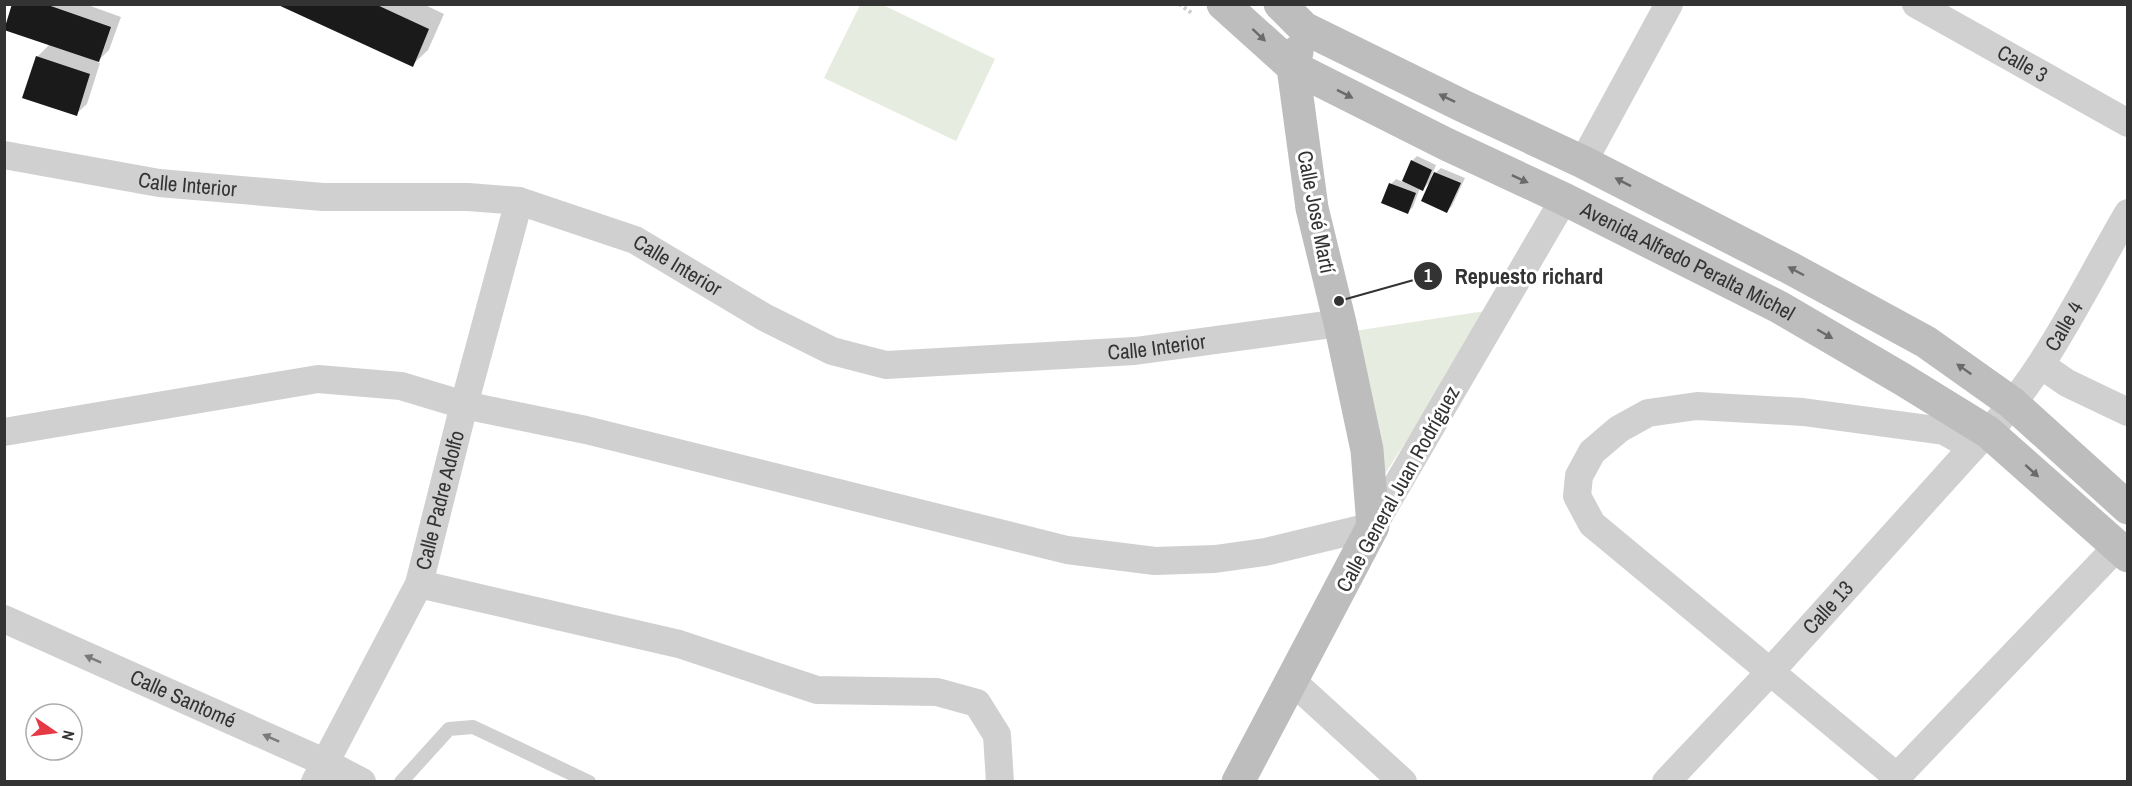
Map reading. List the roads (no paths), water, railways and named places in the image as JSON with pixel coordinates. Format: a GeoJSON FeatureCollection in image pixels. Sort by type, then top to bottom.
{"type":"FeatureCollection","features":[{"type":"Feature","properties":{"kind":"main road","name":"Avenida Alfredo Peralta Michel"},"geometry":{"type":"LineString","coordinates":[[1223,4],[1293,67],[1446,144],[1564,199],[1779,308],[1902,379],[2122,552]]}},
{"type":"Feature","properties":{"kind":"main road","name":"Avenida Alfredo Peralta Michel"},"geometry":{"type":"LineString","coordinates":[[1280,4],[1307,16],[1463,106],[1583,162],[1792,269],[1926,342],[2012,403],[2127,508]]}},
{"type":"Feature","properties":{"kind":"main road","name":"Calle José Martí"},"geometry":{"type":"LineString","coordinates":[[1307,16],[1293,67],[1312,208],[1340,323],[1367,450],[1373,526]]}},
{"type":"Feature","properties":{"kind":"main road","name":"Calle General Juan Rodríguez"},"geometry":{"type":"LineString","coordinates":[[1238,782],[1373,526]]}},
{"type":"Feature","properties":{"kind":"street"},"geometry":{"type":"LineString","coordinates":[[1583,162],[1669,4]]}},
{"type":"Feature","properties":{"kind":"street","name":"Calle 3"},"geometry":{"type":"LineString","coordinates":[[1916,4],[2127,123]]}},
{"type":"Feature","properties":{"kind":"street","name":"Calle Interior"},"geometry":{"type":"LineString","coordinates":[[4,155],[159,183],[324,197],[468,197],[519,201],[635,240],[764,317],[832,351],[886,365],[1135,351],[1340,323]]}},
{"type":"Feature","properties":{"kind":"street","name":"Calle General Juan Rodríguez"},"geometry":{"type":"LineString","coordinates":[[1373,526],[1564,199]]}},
{"type":"Feature","properties":{"kind":"street","name":"Calle Padre Adolfo"},"geometry":{"type":"LineString","coordinates":[[320,772],[418,584],[519,201]]}},
{"type":"Feature","properties":{"kind":"street","name":"Calle 4"},"geometry":{"type":"LineString","coordinates":[[1980,440],[2041,365],[2127,213]]}},
{"type":"Feature","properties":{"kind":"street"},"geometry":{"type":"LineString","coordinates":[[2041,365],[2067,383],[2127,412]]}},
{"type":"Feature","properties":{"kind":"street"},"geometry":{"type":"LineString","coordinates":[[4,432],[318,379],[401,386],[464,405],[586,430],[1078,551],[1155,561],[1215,559],[1265,552],[1373,526]]}},
{"type":"Feature","properties":{"kind":"street"},"geometry":{"type":"LineString","coordinates":[[1980,440],[1944,432],[1803,412],[1697,406],[1648,413],[1619,429],[1592,452],[1579,476],[1577,496],[1593,524],[1894,779],[2122,552]]}},
{"type":"Feature","properties":{"kind":"street","name":"Calle 13"},"geometry":{"type":"LineString","coordinates":[[1666,782],[1770,672],[1980,440]]}},
{"type":"Feature","properties":{"kind":"street"},"geometry":{"type":"LineString","coordinates":[[418,584],[679,644],[818,690],[937,692],[977,703],[997,735],[1000,782]]}},
{"type":"Feature","properties":{"kind":"street","name":"Calle Santomé"},"geometry":{"type":"LineString","coordinates":[[4,619],[320,772],[362,782]]}},
{"type":"Feature","properties":{"kind":"street"},"geometry":{"type":"LineString","coordinates":[[1292,681],[1402,782]]}},
{"type":"Feature","properties":{"kind":"lane"},"geometry":{"type":"LineString","coordinates":[[401,782],[448,729],[473,727],[589,782]]}},
{"type":"Feature","properties":{"kind":"place","name":"Repuesto richard"},"geometry":{"type":"Point","coordinates":[1339,301]}}]}
